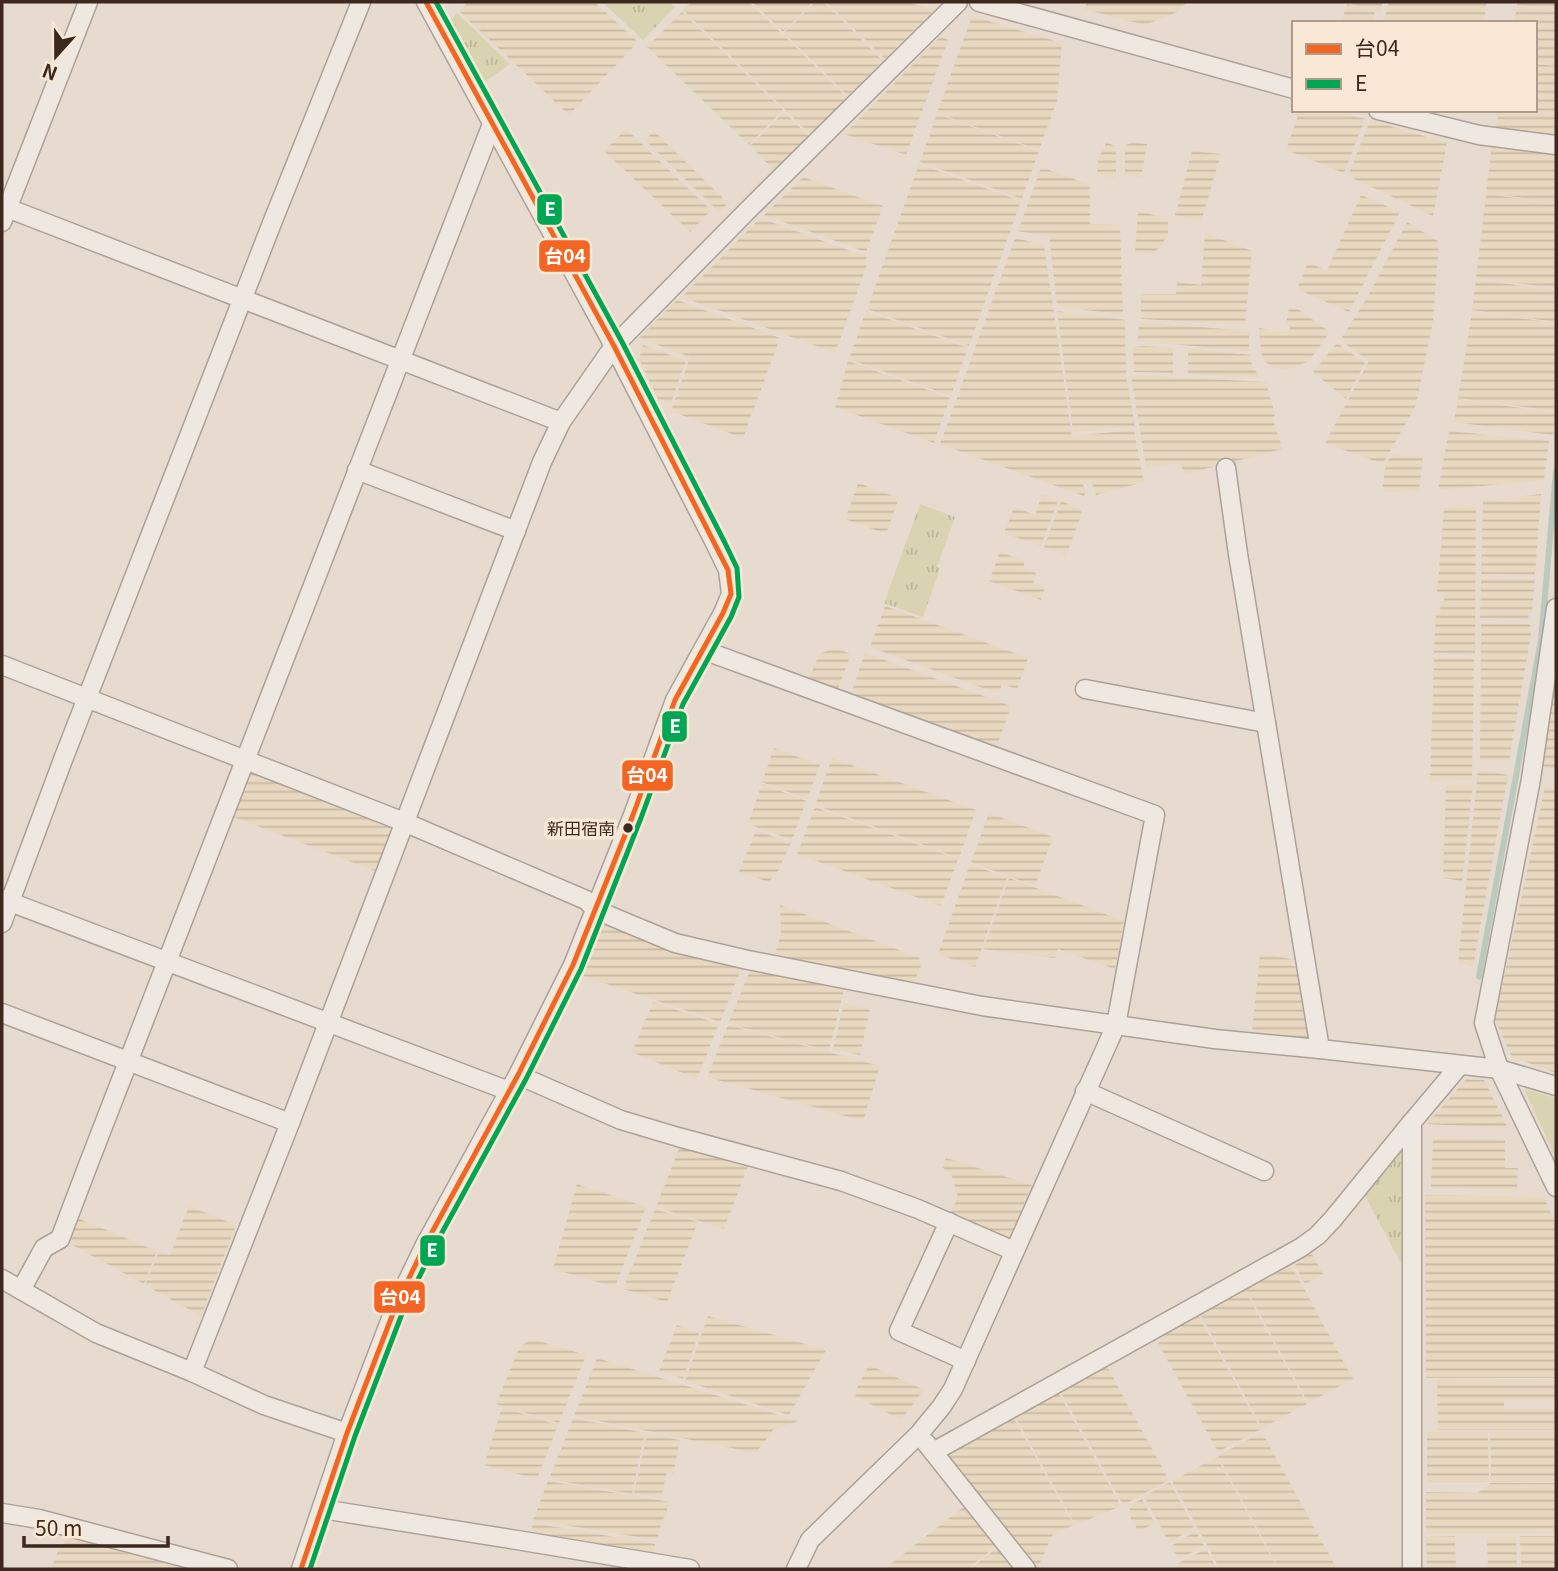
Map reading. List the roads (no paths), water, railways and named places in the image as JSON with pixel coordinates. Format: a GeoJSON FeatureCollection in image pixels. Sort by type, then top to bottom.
{"type":"FeatureCollection","features":[{"type":"Feature","properties":{"kind":"street"},"geometry":{"type":"LineString","coordinates":[[88,2],[4,212],[243,299],[561,422]]}},
{"type":"Feature","properties":{"kind":"street"},"geometry":{"type":"LineString","coordinates":[[2,923],[6,901],[361,2]]}},
{"type":"Feature","properties":{"kind":"street"},"geometry":{"type":"LineString","coordinates":[[301,1569],[347,1433],[397,1303],[573,965],[634,815],[675,700],[732,594],[728,570],[614,346],[426,2]]}},
{"type":"Feature","properties":{"kind":"street"},"geometry":{"type":"LineString","coordinates":[[192,1372],[329,1024],[542,463],[561,422],[614,346],[958,2]]}},
{"type":"Feature","properties":{"kind":"street"},"geometry":{"type":"LineString","coordinates":[[979,2],[1292,88]]}},
{"type":"Feature","properties":{"kind":"street"},"geometry":{"type":"LineString","coordinates":[[1386,112],[1479,135],[1556,145]]}},
{"type":"Feature","properties":{"kind":"street"},"geometry":{"type":"LineString","coordinates":[[21,1290],[44,1248],[60,1239],[492,124]]}},
{"type":"Feature","properties":{"kind":"street"},"geometry":{"type":"LineString","coordinates":[[1226,468],[1320,1049]]}},
{"type":"Feature","properties":{"kind":"street"},"geometry":{"type":"LineString","coordinates":[[358,470],[516,531]]}},
{"type":"Feature","properties":{"kind":"street"},"geometry":{"type":"LineString","coordinates":[[1556,608],[1531,779],[1484,1023],[1499,1069],[1556,1187]]}},
{"type":"Feature","properties":{"kind":"street"},"geometry":{"type":"LineString","coordinates":[[703,650],[1155,815],[1116,1025],[953,1389],[919,1434],[810,1540],[796,1569]]}},
{"type":"Feature","properties":{"kind":"street"},"geometry":{"type":"LineString","coordinates":[[2,665],[404,822],[586,900],[596,911],[675,943],[982,1006],[1215,1039],[1499,1069],[1556,1086]]}},
{"type":"Feature","properties":{"kind":"street"},"geometry":{"type":"LineString","coordinates":[[1085,689],[1266,723]]}},
{"type":"Feature","properties":{"kind":"street"},"geometry":{"type":"LineString","coordinates":[[6,901],[329,1024],[678,1138],[841,1181],[918,1209],[1014,1251]]}},
{"type":"Feature","properties":{"kind":"street"},"geometry":{"type":"LineString","coordinates":[[2,1013],[290,1124]]}},
{"type":"Feature","properties":{"kind":"street"},"geometry":{"type":"LineString","coordinates":[[933,1452],[1300,1248],[1317,1236],[1460,1065]]}},
{"type":"Feature","properties":{"kind":"street"},"geometry":{"type":"LineString","coordinates":[[1086,1091],[1264,1171]]}},
{"type":"Feature","properties":{"kind":"street"},"geometry":{"type":"LineString","coordinates":[[1412,1122],[1412,1569]]}},
{"type":"Feature","properties":{"kind":"street"},"geometry":{"type":"LineString","coordinates":[[949,1222],[899,1331],[965,1361]]}},
{"type":"Feature","properties":{"kind":"street"},"geometry":{"type":"LineString","coordinates":[[2,1279],[96,1333],[264,1405],[347,1433]]}},
{"type":"Feature","properties":{"kind":"street"},"geometry":{"type":"LineString","coordinates":[[919,1434],[1026,1569]]}},
{"type":"Feature","properties":{"kind":"street"},"geometry":{"type":"LineString","coordinates":[[322,1509],[690,1569]]}},
{"type":"Feature","properties":{"kind":"street"},"geometry":{"type":"LineString","coordinates":[[2,1513],[39,1519],[228,1569]]}},
{"type":"Feature","properties":{"kind":"waterway"},"geometry":{"type":"LineString","coordinates":[[1479,977],[1541,640],[1556,471]]}},
{"type":"Feature","properties":{"kind":"place","name":"新田宿南"},"geometry":{"type":"Point","coordinates":[628,828]}}]}
